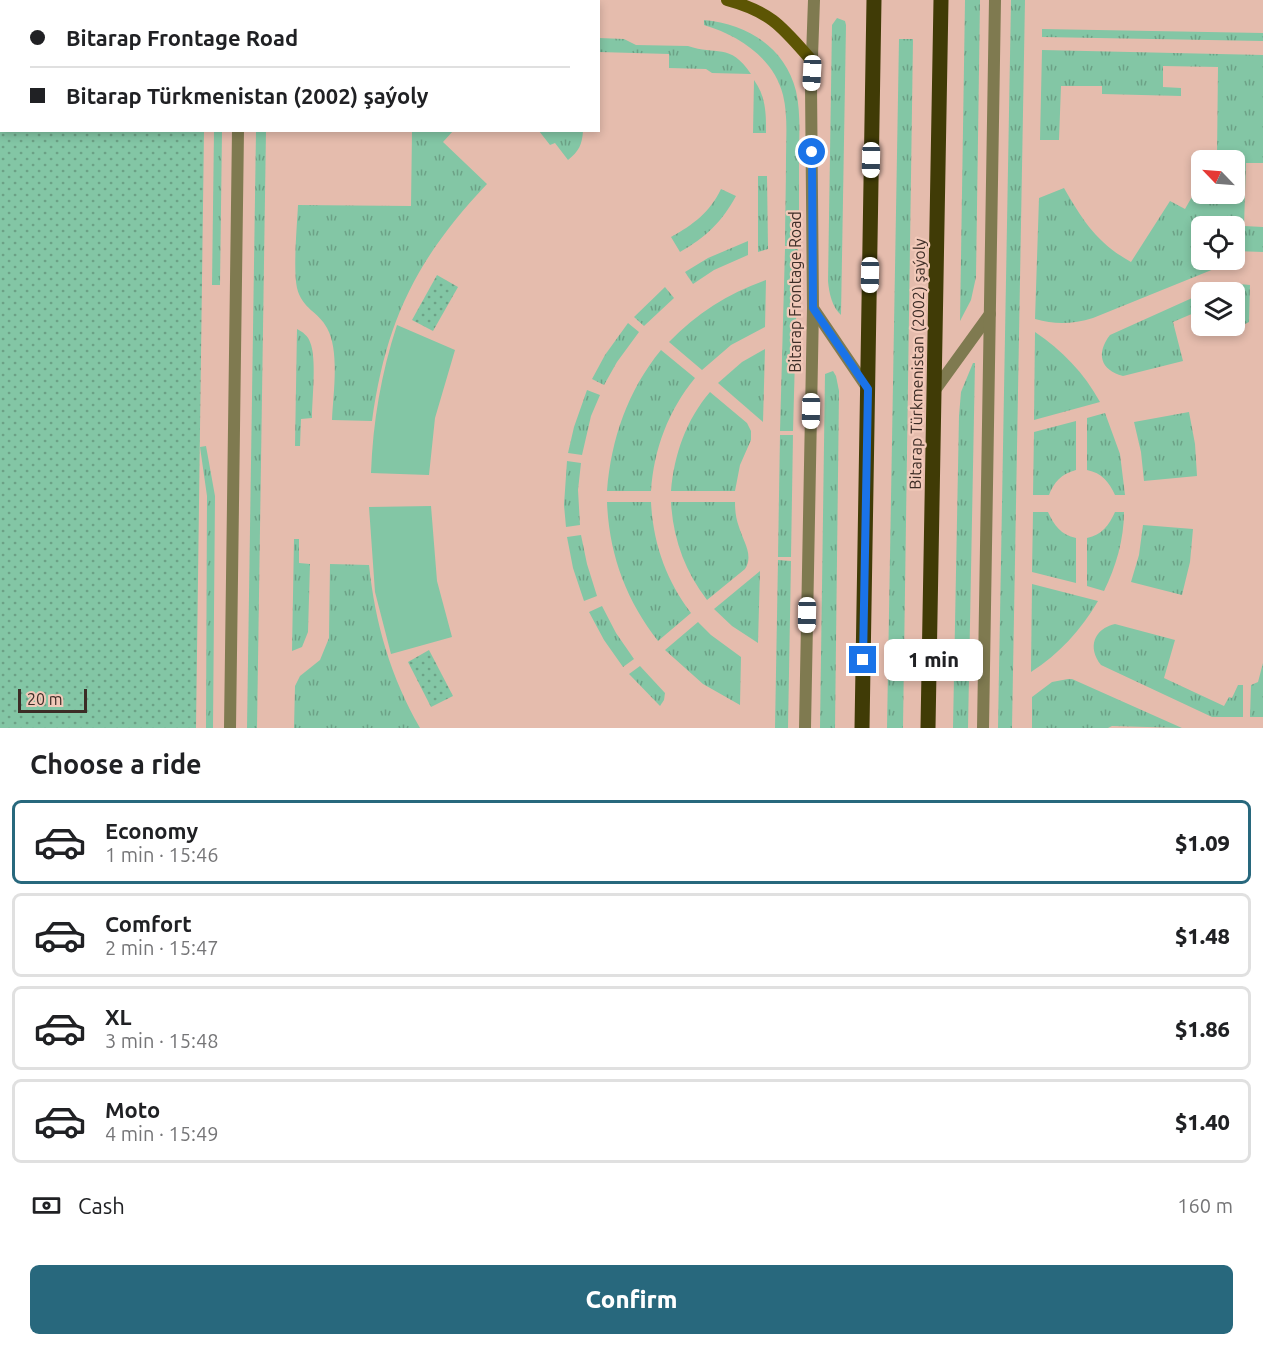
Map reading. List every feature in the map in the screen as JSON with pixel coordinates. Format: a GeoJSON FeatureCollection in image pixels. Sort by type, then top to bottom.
{"type":"FeatureCollection","features":[{"type":"Feature","properties":{"kind":"main road"},"geometry":{"type":"LineString","coordinates":[[862,728],[874,0]]}},
{"type":"Feature","properties":{"kind":"main road","name":"Bitarap Türkmenistan (2002) şaýoly"},"geometry":{"type":"LineString","coordinates":[[928,728],[941,0]]}},
{"type":"Feature","properties":{"kind":"street"},"geometry":{"type":"LineString","coordinates":[[727,0],[750,6],[769,17],[812,61]]}},
{"type":"Feature","properties":{"kind":"street","name":"Bitarap Frontage Road"},"geometry":{"type":"LineString","coordinates":[[805,728],[813,308],[812,61],[814,0]]}},
{"type":"Feature","properties":{"kind":"street"},"geometry":{"type":"LineString","coordinates":[[983,728],[995,0]]}},
{"type":"Feature","properties":{"kind":"street"},"geometry":{"type":"LineString","coordinates":[[230,728],[238,132]]}},
{"type":"Feature","properties":{"kind":"street"},"geometry":{"type":"LineString","coordinates":[[813,308],[868,389]]}},
{"type":"Feature","properties":{"kind":"street"},"geometry":{"type":"LineString","coordinates":[[935,390],[990,314]]}},
{"type":"Feature","properties":{"kind":"green space"},"geometry":{"type":"Polygon","coordinates":[[[965,0],[980,0],[976,277],[971,300],[960,321],[965,0]]]}},
{"type":"Feature","properties":{"kind":"green space"},"geometry":{"type":"Polygon","coordinates":[[[1011,0],[1025,0],[1012,728],[998,728],[1011,0]]]}},
{"type":"Feature","properties":{"kind":"green space"},"geometry":{"type":"Polygon","coordinates":[[[837,18],[845,21],[846,25],[841,315],[831,300],[828,281],[832,25],[837,18]]]}},
{"type":"Feature","properties":{"kind":"green space"},"geometry":{"type":"Polygon","coordinates":[[[704,20],[735,27],[762,40],[783,62],[791,75],[798,99],[799,116],[799,246],[785,246],[786,119],[785,103],[778,82],[772,70],[753,50],[729,35],[704,25],[704,20]]]}},
{"type":"Feature","properties":{"kind":"green space"},"geometry":{"type":"Polygon","coordinates":[[[1042,29],[1263,33],[1263,41],[1042,37],[1042,29]]]}},
{"type":"Feature","properties":{"kind":"green space"},"geometry":{"type":"Polygon","coordinates":[[[600,38],[624,39],[636,45],[688,46],[722,52],[736,58],[751,74],[712,73],[706,69],[669,68],[669,54],[600,52],[600,38]]]}},
{"type":"Feature","properties":{"kind":"green space"},"geometry":{"type":"Polygon","coordinates":[[[899,39],[913,39],[903,728],[887,728],[899,39]]]}},
{"type":"Feature","properties":{"kind":"green space"},"geometry":{"type":"Polygon","coordinates":[[[1042,50],[1263,55],[1263,163],[1246,163],[1245,194],[1245,150],[1217,150],[1218,67],[1163,66],[1163,87],[1181,88],[1181,96],[1102,94],[1102,86],[1061,86],[1059,140],[1040,140],[1042,50]]]}},
{"type":"Feature","properties":{"kind":"green space"},"geometry":{"type":"Polygon","coordinates":[[[754,80],[763,99],[766,133],[753,133],[754,80]]]}},
{"type":"Feature","properties":{"kind":"green space"},"geometry":{"type":"Polygon","coordinates":[[[0,132],[204,132],[196,728],[0,728],[0,132]]]}},
{"type":"Feature","properties":{"kind":"green space"},"geometry":{"type":"Polygon","coordinates":[[[214,132],[222,132],[220,285],[212,285],[214,132]]]}},
{"type":"Feature","properties":{"kind":"green space"},"geometry":{"type":"Polygon","coordinates":[[[256,132],[266,132],[257,728],[247,728],[256,132]]]}},
{"type":"Feature","properties":{"kind":"green space"},"geometry":{"type":"Polygon","coordinates":[[[412,132],[452,132],[443,142],[487,184],[441,238],[409,292],[386,352],[372,421],[332,420],[335,361],[331,338],[324,323],[303,301],[297,288],[295,259],[298,205],[411,206],[412,132]]]}},
{"type":"Feature","properties":{"kind":"green space"},"geometry":{"type":"Polygon","coordinates":[[[540,132],[583,132],[579,147],[568,160],[555,143],[550,145],[540,132]]]}},
{"type":"Feature","properties":{"kind":"green space"},"geometry":{"type":"Polygon","coordinates":[[[758,176],[767,176],[768,249],[758,252],[758,176]]]}},
{"type":"Feature","properties":{"kind":"green space"},"geometry":{"type":"Polygon","coordinates":[[[1064,188],[1078,211],[1100,239],[1131,262],[1170,201],[1185,209],[1191,198],[1191,204],[1245,204],[1244,216],[1191,216],[1191,270],[1212,270],[1093,318],[1064,323],[1035,319],[1039,198],[1064,188]]]}},
{"type":"Feature","properties":{"kind":"green space"},"geometry":{"type":"Polygon","coordinates":[[[721,189],[736,196],[731,205],[712,228],[680,252],[671,237],[700,217],[712,205],[721,189]]]}},
{"type":"Feature","properties":{"kind":"green space"},"geometry":{"type":"Polygon","coordinates":[[[1245,226],[1263,227],[1263,252],[1245,251],[1245,226]]]}},
{"type":"Feature","properties":{"kind":"green space"},"geometry":{"type":"Polygon","coordinates":[[[748,241],[748,255],[714,270],[693,284],[685,272],[708,258],[748,241]]]}},
{"type":"Feature","properties":{"kind":"green space"},"geometry":{"type":"Polygon","coordinates":[[[785,249],[798,249],[793,431],[780,431],[785,249]]]}},
{"type":"Feature","properties":{"kind":"green space"},"geometry":{"type":"Polygon","coordinates":[[[437,275],[458,287],[433,331],[412,320],[437,275]]]}},
{"type":"Feature","properties":{"kind":"green space"},"geometry":{"type":"Polygon","coordinates":[[[766,280],[765,327],[731,345],[702,370],[669,342],[714,305],[766,280]]]}},
{"type":"Feature","properties":{"kind":"green space"},"geometry":{"type":"Polygon","coordinates":[[[1245,285],[1250,285],[1249,322],[1245,324],[1245,285]]]}},
{"type":"Feature","properties":{"kind":"green space"},"geometry":{"type":"Polygon","coordinates":[[[665,287],[674,298],[644,326],[634,317],[665,287]]]}},
{"type":"Feature","properties":{"kind":"green space"},"geometry":{"type":"Polygon","coordinates":[[[1191,299],[1191,314],[1173,322],[1183,361],[1123,376],[1109,370],[1103,360],[1103,348],[1110,335],[1191,299]]]}},
{"type":"Feature","properties":{"kind":"green space"},"geometry":{"type":"Polygon","coordinates":[[[628,323],[639,332],[617,362],[604,385],[592,379],[605,355],[628,323]]]}},
{"type":"Feature","properties":{"kind":"green space"},"geometry":{"type":"Polygon","coordinates":[[[397,325],[455,350],[435,418],[429,475],[371,473],[379,398],[386,361],[397,325]]]}},
{"type":"Feature","properties":{"kind":"green space"},"geometry":{"type":"Polygon","coordinates":[[[297,329],[309,340],[314,368],[312,418],[301,419],[300,446],[295,446],[297,329]]]}},
{"type":"Feature","properties":{"kind":"green space"},"geometry":{"type":"Polygon","coordinates":[[[1035,332],[1072,363],[1100,402],[1034,420],[1035,332]]]}},
{"type":"Feature","properties":{"kind":"green space"},"geometry":{"type":"Polygon","coordinates":[[[765,349],[763,422],[718,383],[742,362],[765,349]]]}},
{"type":"Feature","properties":{"kind":"green space"},"geometry":{"type":"Polygon","coordinates":[[[661,350],[695,378],[677,404],[664,431],[655,460],[651,491],[607,491],[612,453],[623,416],[639,382],[661,350]]]}},
{"type":"Feature","properties":{"kind":"green space"},"geometry":{"type":"Polygon","coordinates":[[[973,363],[975,363],[968,728],[953,728],[959,416],[961,392],[973,363]]]}},
{"type":"Feature","properties":{"kind":"green space"},"geometry":{"type":"Polygon","coordinates":[[[833,371],[839,391],[835,728],[820,728],[825,374],[833,371]]]}},
{"type":"Feature","properties":{"kind":"green space"},"geometry":{"type":"Polygon","coordinates":[[[587,390],[600,395],[591,416],[582,455],[568,453],[574,427],[587,390]]]}},
{"type":"Feature","properties":{"kind":"green space"},"geometry":{"type":"Polygon","coordinates":[[[710,392],[747,423],[751,431],[751,440],[740,465],[735,491],[671,491],[675,464],[683,438],[694,414],[710,392]]]}},
{"type":"Feature","properties":{"kind":"green space"},"geometry":{"type":"Polygon","coordinates":[[[1189,412],[1195,444],[1197,476],[1144,481],[1141,452],[1134,422],[1189,412]]]}},
{"type":"Feature","properties":{"kind":"green space"},"geometry":{"type":"Polygon","coordinates":[[[1105,413],[1120,454],[1125,495],[1115,495],[1104,479],[1097,473],[1087,470],[1087,418],[1105,413]]]}},
{"type":"Feature","properties":{"kind":"green space"},"geometry":{"type":"Polygon","coordinates":[[[1076,421],[1076,470],[1059,479],[1049,495],[1033,495],[1034,432],[1076,421]]]}},
{"type":"Feature","properties":{"kind":"green space"},"geometry":{"type":"Polygon","coordinates":[[[780,435],[793,435],[791,557],[778,557],[780,435]]]}},
{"type":"Feature","properties":{"kind":"green space"},"geometry":{"type":"Polygon","coordinates":[[[206,446],[215,496],[213,728],[206,728],[207,496],[200,447],[206,446]]]}},
{"type":"Feature","properties":{"kind":"green space"},"geometry":{"type":"Polygon","coordinates":[[[567,461],[581,463],[578,490],[580,525],[566,527],[564,505],[567,461]]]}},
{"type":"Feature","properties":{"kind":"green space"},"geometry":{"type":"Polygon","coordinates":[[[607,502],[651,502],[652,517],[662,560],[674,588],[691,613],[658,641],[637,609],[621,576],[611,540],[607,502]]]}},
{"type":"Feature","properties":{"kind":"green space"},"geometry":{"type":"Polygon","coordinates":[[[671,502],[735,502],[737,521],[748,553],[747,564],[745,569],[707,600],[692,578],[677,542],[671,502]]]}},
{"type":"Feature","properties":{"kind":"green space"},"geometry":{"type":"Polygon","coordinates":[[[431,506],[437,581],[452,637],[391,654],[375,592],[369,507],[431,506]]]}},
{"type":"Feature","properties":{"kind":"green space"},"geometry":{"type":"Polygon","coordinates":[[[1033,512],[1048,512],[1059,529],[1076,538],[1076,583],[1032,572],[1033,512]]]}},
{"type":"Feature","properties":{"kind":"green space"},"geometry":{"type":"Polygon","coordinates":[[[1115,512],[1124,512],[1123,532],[1116,563],[1104,591],[1087,586],[1087,538],[1104,529],[1115,512]]]}},
{"type":"Feature","properties":{"kind":"green space"},"geometry":{"type":"Polygon","coordinates":[[[1143,525],[1193,529],[1190,562],[1182,595],[1131,582],[1139,555],[1143,525]]]}},
{"type":"Feature","properties":{"kind":"green space"},"geometry":{"type":"Polygon","coordinates":[[[581,535],[597,596],[584,601],[573,568],[567,537],[581,535]]]}},
{"type":"Feature","properties":{"kind":"green space"},"geometry":{"type":"Polygon","coordinates":[[[294,539],[299,539],[299,563],[310,564],[308,632],[302,647],[292,651],[294,539]]]}},
{"type":"Feature","properties":{"kind":"green space"},"geometry":{"type":"Polygon","coordinates":[[[778,560],[791,561],[788,728],[775,728],[778,560]]]}},
{"type":"Feature","properties":{"kind":"green space"},"geometry":{"type":"Polygon","coordinates":[[[330,564],[369,565],[375,608],[386,650],[401,690],[420,728],[294,728],[295,686],[300,676],[320,660],[329,638],[330,564]]]}},
{"type":"Feature","properties":{"kind":"green space"},"geometry":{"type":"Polygon","coordinates":[[[760,571],[758,643],[732,626],[714,609],[760,571]]]}},
{"type":"Feature","properties":{"kind":"green space"},"geometry":{"type":"Polygon","coordinates":[[[1032,584],[1098,601],[1069,641],[1031,672],[1032,584]]]}},
{"type":"Feature","properties":{"kind":"green space"},"geometry":{"type":"Polygon","coordinates":[[[602,606],[616,633],[634,659],[623,667],[604,640],[589,612],[602,606]]]}},
{"type":"Feature","properties":{"kind":"green space"},"geometry":{"type":"Polygon","coordinates":[[[698,622],[711,635],[741,657],[740,705],[703,684],[665,650],[698,622]]]}},
{"type":"Feature","properties":{"kind":"green space"},"geometry":{"type":"Polygon","coordinates":[[[1115,624],[1175,640],[1164,678],[1224,706],[1229,697],[1232,698],[1238,685],[1243,685],[1243,717],[1212,717],[1101,665],[1094,652],[1095,640],[1102,630],[1115,624]]]}},
{"type":"Feature","properties":{"kind":"green space"},"geometry":{"type":"Polygon","coordinates":[[[429,650],[453,696],[431,707],[408,662],[429,650]]]}},
{"type":"Feature","properties":{"kind":"green space"},"geometry":{"type":"Polygon","coordinates":[[[1263,663],[1263,717],[1250,717],[1251,685],[1258,682],[1263,663]]]}},
{"type":"Feature","properties":{"kind":"green space"},"geometry":{"type":"Polygon","coordinates":[[[640,666],[665,693],[660,706],[629,674],[640,666]]]}},
{"type":"Feature","properties":{"kind":"green space"},"geometry":{"type":"Polygon","coordinates":[[[1068,679],[1182,728],[1112,726],[1108,728],[1032,728],[1032,697],[1052,682],[1068,679]]]}},
{"type":"Feature","properties":{"kind":"route"},"geometry":{"type":"LineString","coordinates":[[812,152],[813,308],[868,389],[863,660]]}}]}
